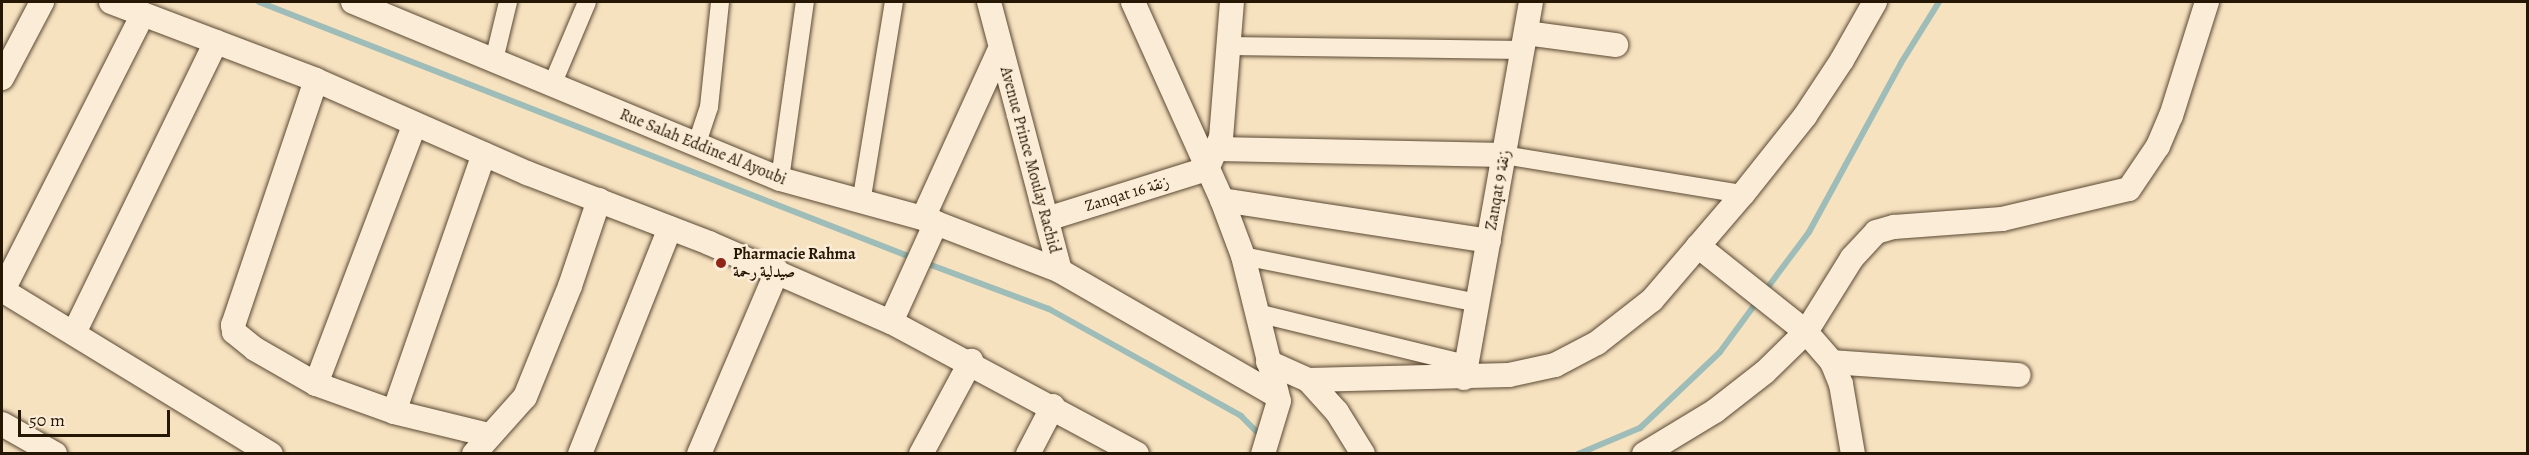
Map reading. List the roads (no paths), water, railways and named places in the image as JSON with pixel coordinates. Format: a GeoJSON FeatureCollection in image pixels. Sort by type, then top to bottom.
{"type":"FeatureCollection","features":[{"type":"Feature","properties":{"kind":"street"},"geometry":{"type":"LineString","coordinates":[[2,78],[42,2]]}},
{"type":"Feature","properties":{"kind":"street"},"geometry":{"type":"LineString","coordinates":[[111,2],[316,80],[484,154],[777,271],[891,322],[970,361],[1053,406],[1121,450]]}},
{"type":"Feature","properties":{"kind":"street","name":"Rue Salah Eddine Al Ayoubi"},"geometry":{"type":"LineString","coordinates":[[353,2],[780,179],[930,220],[1060,271],[1278,398]]}},
{"type":"Feature","properties":{"kind":"street"},"geometry":{"type":"LineString","coordinates":[[494,60],[508,2]]}},
{"type":"Feature","properties":{"kind":"street"},"geometry":{"type":"LineString","coordinates":[[552,85],[587,2]]}},
{"type":"Feature","properties":{"kind":"street"},"geometry":{"type":"LineString","coordinates":[[696,146],[709,107],[720,2]]}},
{"type":"Feature","properties":{"kind":"street"},"geometry":{"type":"LineString","coordinates":[[780,179],[805,2]]}},
{"type":"Feature","properties":{"kind":"street"},"geometry":{"type":"LineString","coordinates":[[861,203],[894,2]]}},
{"type":"Feature","properties":{"kind":"street","name":"Avenue Prince Moulay Rachid"},"geometry":{"type":"LineString","coordinates":[[989,2],[1060,271]]}},
{"type":"Feature","properties":{"kind":"street"},"geometry":{"type":"LineString","coordinates":[[1133,2],[1212,159],[1222,200],[1243,256],[1278,398],[1263,453]]}},
{"type":"Feature","properties":{"kind":"street"},"geometry":{"type":"LineString","coordinates":[[1212,159],[1232,2]]}},
{"type":"Feature","properties":{"kind":"street","name":"Zanqat 9 زنقة"},"geometry":{"type":"LineString","coordinates":[[1465,371],[1479,303],[1531,2]]}},
{"type":"Feature","properties":{"kind":"street"},"geometry":{"type":"LineString","coordinates":[[1308,380],[1465,371],[1509,375],[1555,364],[1596,343],[1652,300],[1743,194],[1811,106],[1875,2]]}},
{"type":"Feature","properties":{"kind":"street"},"geometry":{"type":"LineString","coordinates":[[1644,453],[1715,411],[1806,333],[1852,258],[1876,232],[1894,227],[2002,219],[2129,189],[2158,146],[2171,116],[2207,2]]}},
{"type":"Feature","properties":{"kind":"street"},"geometry":{"type":"LineString","coordinates":[[143,14],[2,290],[271,453]]}},
{"type":"Feature","properties":{"kind":"street"},"geometry":{"type":"LineString","coordinates":[[1228,46],[1524,41],[1616,45]]}},
{"type":"Feature","properties":{"kind":"street"},"geometry":{"type":"LineString","coordinates":[[75,333],[216,42]]}},
{"type":"Feature","properties":{"kind":"street","name":"Avenue Prince Moulay Rachid"},"geometry":{"type":"LineString","coordinates":[[891,322],[924,250],[930,220],[1000,49]]}},
{"type":"Feature","properties":{"kind":"street"},"geometry":{"type":"LineString","coordinates":[[316,80],[233,325],[234,332],[255,349],[316,384],[394,412],[489,435]]}},
{"type":"Feature","properties":{"kind":"street"},"geometry":{"type":"LineString","coordinates":[[316,384],[415,124]]}},
{"type":"Feature","properties":{"kind":"street"},"geometry":{"type":"LineString","coordinates":[[394,412],[484,154]]}},
{"type":"Feature","properties":{"kind":"street"},"geometry":{"type":"LineString","coordinates":[[1504,155],[1743,194]]}},
{"type":"Feature","properties":{"kind":"street","name":"Zanqat 16 زنقة"},"geometry":{"type":"LineString","coordinates":[[1047,219],[1212,159],[1504,155]]}},
{"type":"Feature","properties":{"kind":"street"},"geometry":{"type":"LineString","coordinates":[[474,453],[525,397],[570,286],[599,200]]}},
{"type":"Feature","properties":{"kind":"street"},"geometry":{"type":"LineString","coordinates":[[1222,200],[1489,241]]}},
{"type":"Feature","properties":{"kind":"street"},"geometry":{"type":"LineString","coordinates":[[580,453],[670,228]]}},
{"type":"Feature","properties":{"kind":"street"},"geometry":{"type":"LineString","coordinates":[[1698,246],[1806,333],[1833,362],[1840,384],[1853,453]]}},
{"type":"Feature","properties":{"kind":"street"},"geometry":{"type":"LineString","coordinates":[[1243,256],[1479,303]]}},
{"type":"Feature","properties":{"kind":"street"},"geometry":{"type":"LineString","coordinates":[[699,453],[777,271]]}},
{"type":"Feature","properties":{"kind":"street"},"geometry":{"type":"LineString","coordinates":[[1257,313],[1465,371]]}},
{"type":"Feature","properties":{"kind":"street"},"geometry":{"type":"LineString","coordinates":[[921,453],[970,361]]}},
{"type":"Feature","properties":{"kind":"street"},"geometry":{"type":"LineString","coordinates":[[1268,362],[1308,380],[1337,412],[1363,453]]}},
{"type":"Feature","properties":{"kind":"street"},"geometry":{"type":"LineString","coordinates":[[1833,362],[2019,375]]}},
{"type":"Feature","properties":{"kind":"street"},"geometry":{"type":"LineString","coordinates":[[1028,453],[1053,406]]}},
{"type":"Feature","properties":{"kind":"street"},"geometry":{"type":"LineString","coordinates":[[2,424],[56,453]]}},
{"type":"Feature","properties":{"kind":"waterway"},"geometry":{"type":"LineString","coordinates":[[259,2],[913,258]]}},
{"type":"Feature","properties":{"kind":"waterway"},"geometry":{"type":"LineString","coordinates":[[1765,291],[1809,232],[1901,63],[1939,2]]}},
{"type":"Feature","properties":{"kind":"waterway"},"geometry":{"type":"LineString","coordinates":[[923,262],[1049,309],[1241,416],[1261,436]]}},
{"type":"Feature","properties":{"kind":"waterway"},"geometry":{"type":"LineString","coordinates":[[1578,454],[1640,428],[1720,352],[1759,299]]}},
{"type":"Feature","properties":{"kind":"place","name":"Pharmacie Rahma صيدلية رحمة"},"geometry":{"type":"Point","coordinates":[721,263]}}]}
